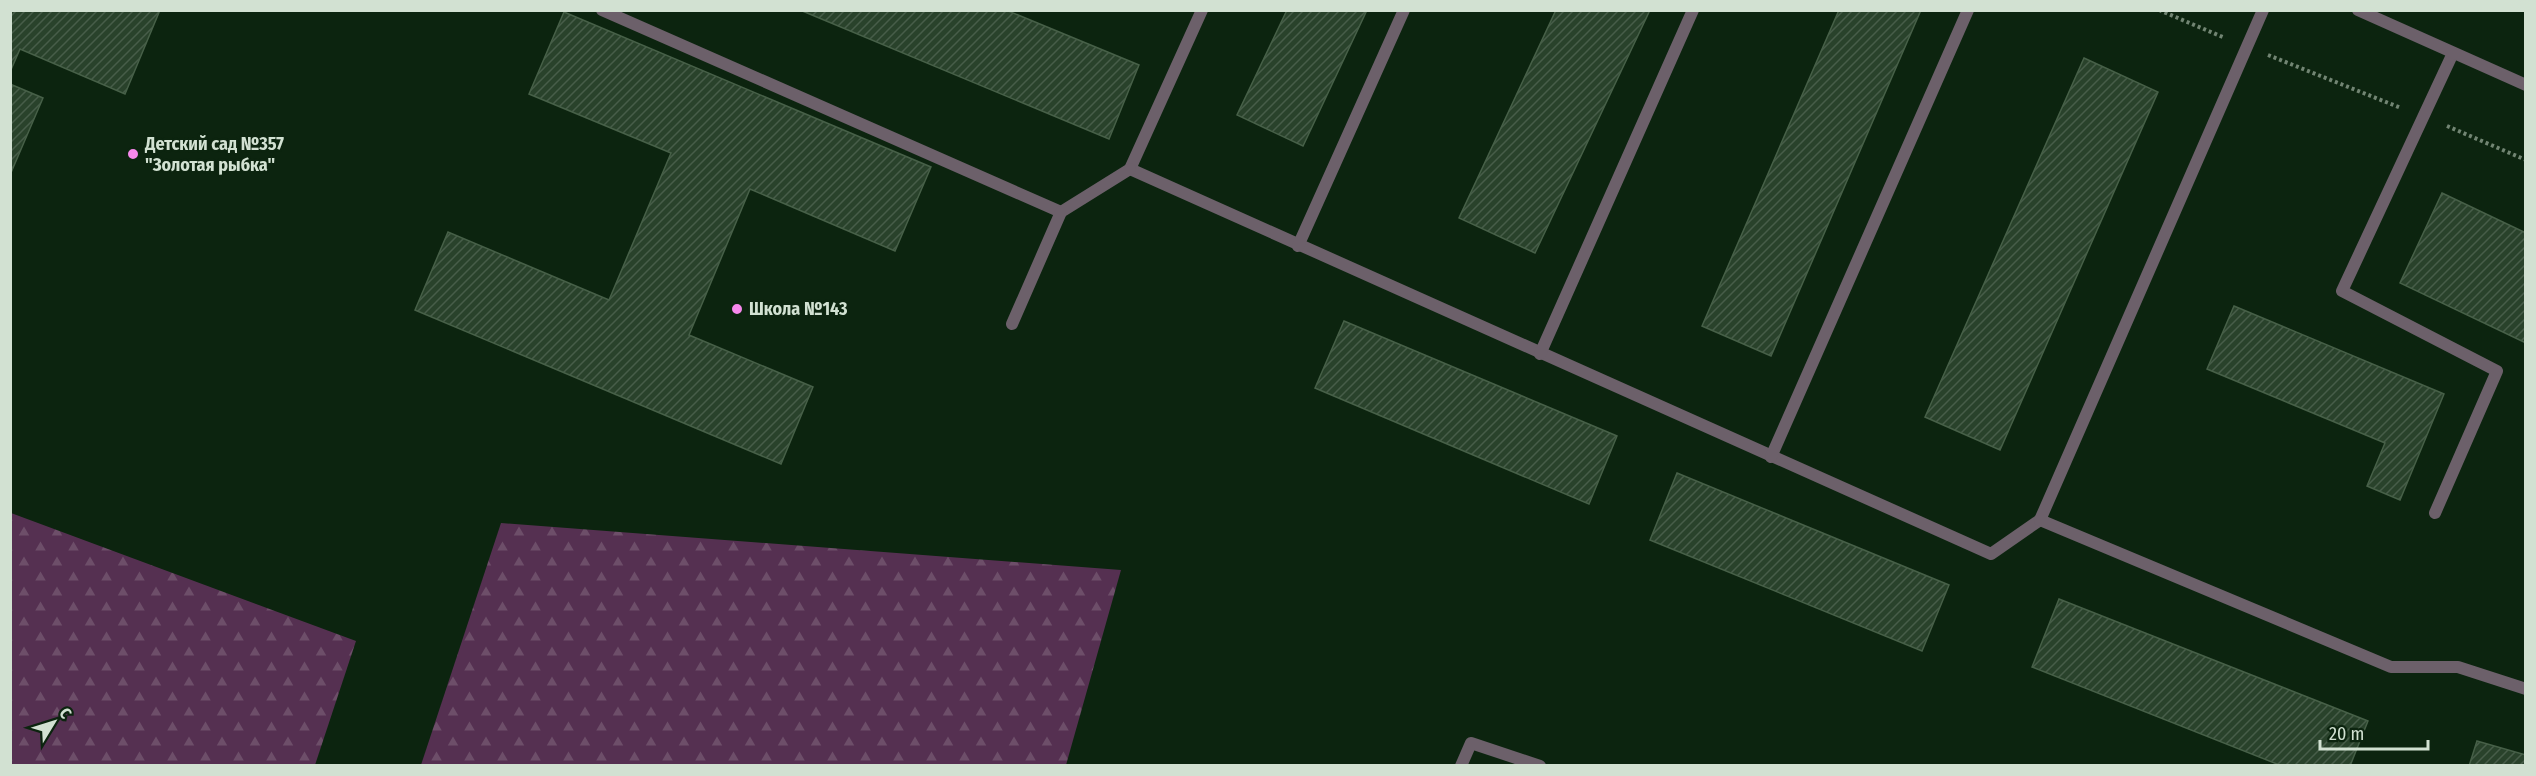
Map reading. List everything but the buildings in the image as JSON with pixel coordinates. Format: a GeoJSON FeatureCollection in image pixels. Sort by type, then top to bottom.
{"type":"FeatureCollection","features":[{"type":"Feature","properties":{"kind":"street"},"geometry":{"type":"LineString","coordinates":[[602,10],[1061,212]]}},
{"type":"Feature","properties":{"kind":"street"},"geometry":{"type":"LineString","coordinates":[[1012,324],[1061,212],[1130,169],[1202,10]]}},
{"type":"Feature","properties":{"kind":"street"},"geometry":{"type":"LineString","coordinates":[[1298,246],[1404,10]]}},
{"type":"Feature","properties":{"kind":"street"},"geometry":{"type":"LineString","coordinates":[[1540,354],[1693,10]]}},
{"type":"Feature","properties":{"kind":"street"},"geometry":{"type":"LineString","coordinates":[[1771,457],[1968,10]]}},
{"type":"Feature","properties":{"kind":"street"},"geometry":{"type":"LineString","coordinates":[[1130,169],[1991,554],[2040,520],[2263,10]]}},
{"type":"Feature","properties":{"kind":"street"},"geometry":{"type":"LineString","coordinates":[[2358,10],[2526,85]]}},
{"type":"Feature","properties":{"kind":"street"},"geometry":{"type":"LineString","coordinates":[[2435,513],[2497,371],[2342,291],[2453,53]]}},
{"type":"Feature","properties":{"kind":"street"},"geometry":{"type":"LineString","coordinates":[[2040,520],[2391,667],[2458,667],[2526,689]]}},
{"type":"Feature","properties":{"kind":"street"},"geometry":{"type":"LineString","coordinates":[[1461,765],[1472,743],[1540,765]]}},
{"type":"Feature","properties":{"kind":"path"},"geometry":{"type":"LineString","coordinates":[[2159,10],[2526,160]]}},
{"type":"Feature","properties":{"kind":"green space"},"geometry":{"type":"Polygon","coordinates":[[[11,513],[356,641],[315,765],[11,765],[11,513]]]}},
{"type":"Feature","properties":{"kind":"green space"},"geometry":{"type":"Polygon","coordinates":[[[501,523],[1121,570],[1066,765],[421,765],[501,523]]]}},
{"type":"Feature","properties":{"kind":"place","name":"Детский сад №357 \"Золотая рыбка\""},"geometry":{"type":"Point","coordinates":[133,154]}},
{"type":"Feature","properties":{"kind":"place","name":"Школа №143"},"geometry":{"type":"Point","coordinates":[737,309]}}]}
